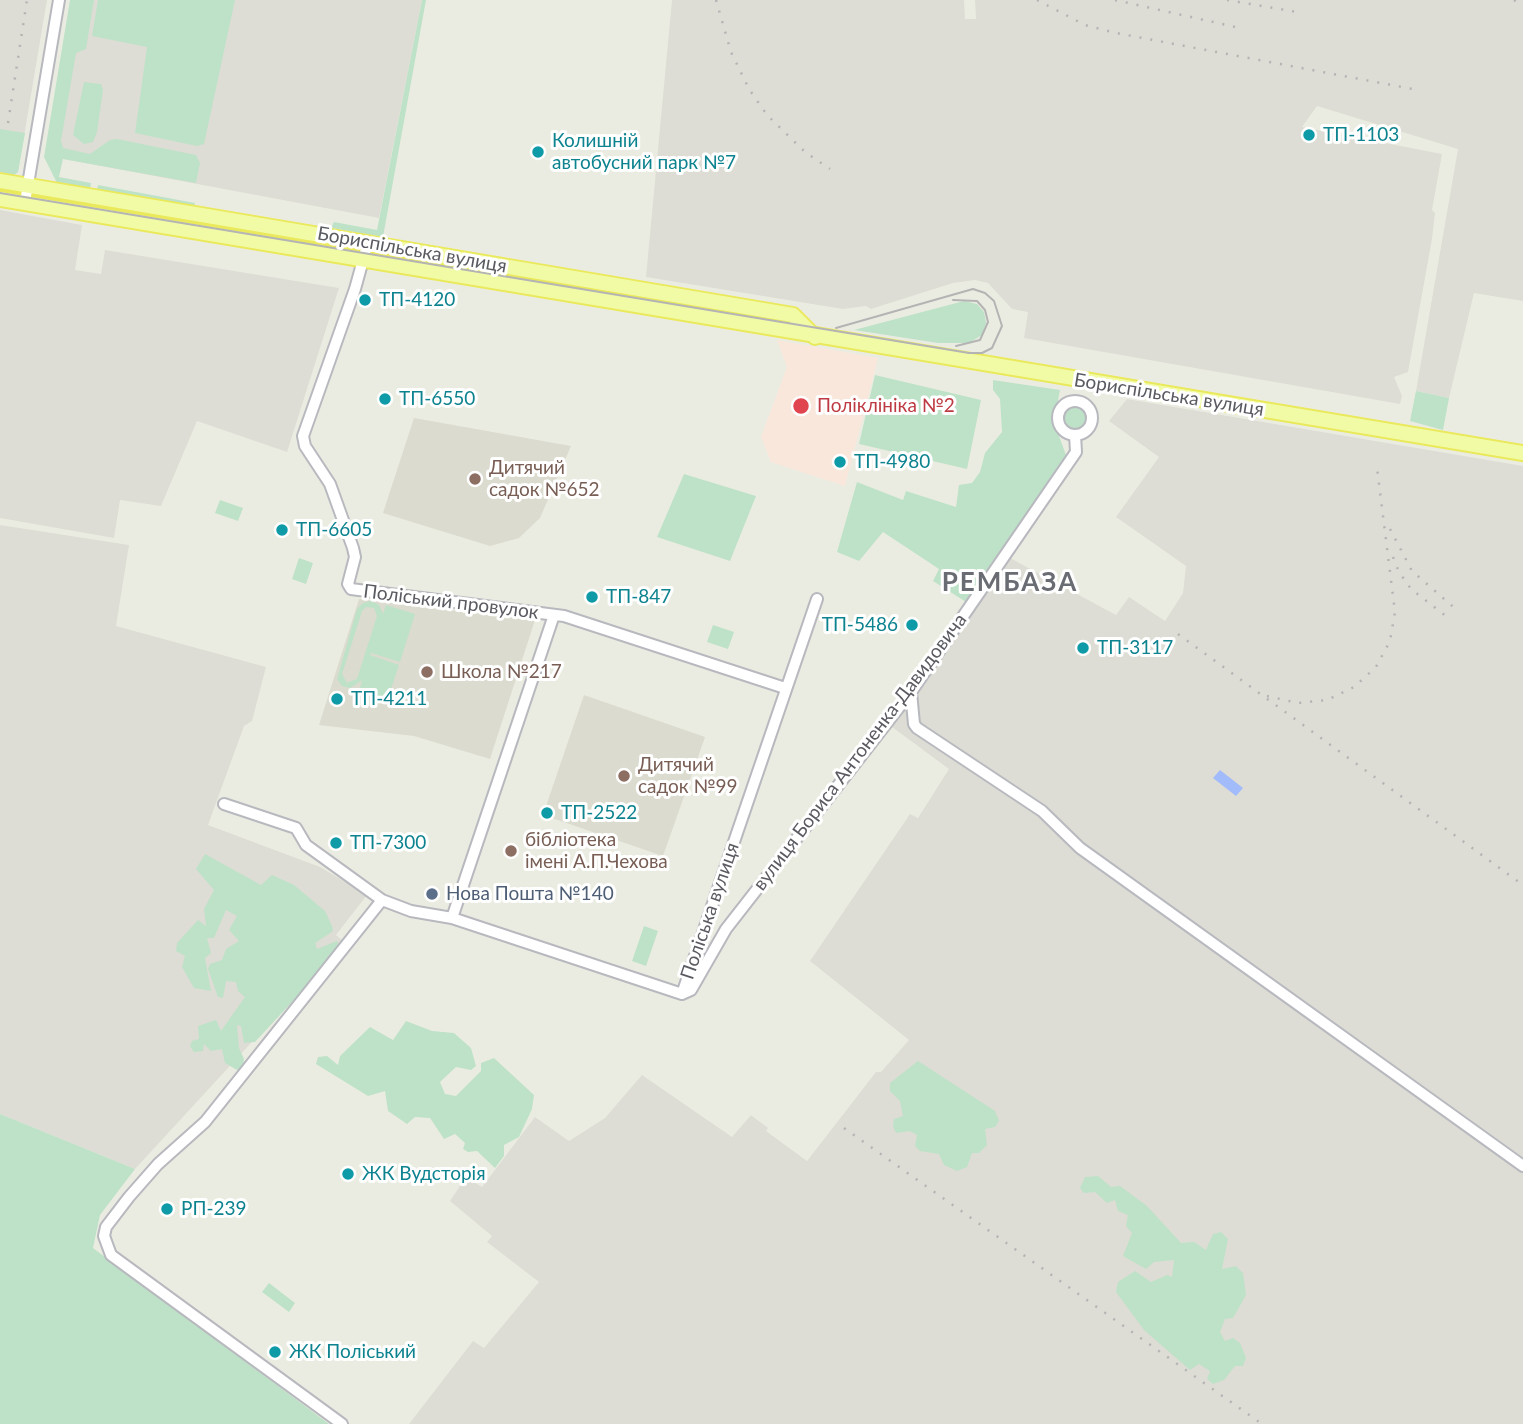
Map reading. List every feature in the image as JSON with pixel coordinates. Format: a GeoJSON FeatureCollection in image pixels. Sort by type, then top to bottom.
{"type":"FeatureCollection","features":[{"type":"Feature","properties":{"kind":"main road","name":"Бориспільська вулиця"},"geometry":{"type":"LineString","coordinates":[[0,181],[793,315],[815,337]]}},
{"type":"Feature","properties":{"kind":"main road","name":"Бориспільська вулиця"},"geometry":{"type":"LineString","coordinates":[[0,199],[1523,453]]}},
{"type":"Feature","properties":{"kind":"street"},"geometry":{"type":"LineString","coordinates":[[25,202],[60,0]]}},
{"type":"Feature","properties":{"kind":"street","name":"Поліський провулок"},"geometry":{"type":"LineString","coordinates":[[368,242],[303,436],[305,446],[330,484],[353,548],[355,557],[348,584],[351,589],[554,615],[785,688]]}},
{"type":"Feature","properties":{"kind":"street"},"geometry":{"type":"LineString","coordinates":[[1080,402],[1085,381]]}},
{"type":"Feature","properties":{"kind":"street"},"geometry":{"type":"LineString","coordinates":[[1080,402],[1090,410],[1091,423],[1083,433],[1075,435],[1061,426],[1059,413],[1068,403],[1080,402]]}},
{"type":"Feature","properties":{"kind":"street","name":"вулиця Бориса Антоненка-Давидовича"},"geometry":{"type":"LineString","coordinates":[[682,994],[688,994],[726,929],[911,692],[1076,452],[1075,435]]}},
{"type":"Feature","properties":{"kind":"street","name":"Поліська вулиця"},"geometry":{"type":"LineString","coordinates":[[224,804],[296,828],[306,845],[382,900],[411,911],[452,918],[682,994],[817,599]]}},
{"type":"Feature","properties":{"kind":"street"},"geometry":{"type":"LineString","coordinates":[[452,918],[554,615]]}},
{"type":"Feature","properties":{"kind":"street"},"geometry":{"type":"LineString","coordinates":[[911,692],[914,724],[917,728],[1042,811],[1080,848],[1523,1166]]}},
{"type":"Feature","properties":{"kind":"street"},"geometry":{"type":"LineString","coordinates":[[342,1424],[111,1255],[105,1244],[106,1227],[158,1164],[205,1122],[382,900]]}},
{"type":"Feature","properties":{"kind":"shaded area"},"geometry":{"type":"Polygon","coordinates":[[[0,0],[47,0],[18,172],[14,175],[0,172],[0,0]]]}},
{"type":"Feature","properties":{"kind":"shaded area"},"geometry":{"type":"Polygon","coordinates":[[[76,0],[422,0],[379,218],[53,157],[76,0]]]}},
{"type":"Feature","properties":{"kind":"shaded area"},"geometry":{"type":"Polygon","coordinates":[[[672,0],[964,0],[965,19],[976,19],[975,0],[1523,0],[1523,301],[1474,293],[1449,398],[1416,391],[1458,149],[1317,106],[1302,127],[1442,154],[1432,210],[1435,213],[1432,239],[1408,372],[1394,377],[1402,396],[1400,404],[1024,338],[1028,312],[1012,309],[988,283],[975,280],[953,283],[871,309],[866,306],[843,309],[646,277],[672,0]]]}},
{"type":"Feature","properties":{"kind":"shaded area"},"geometry":{"type":"Polygon","coordinates":[[[0,210],[82,225],[75,270],[101,274],[105,250],[339,288],[287,452],[197,421],[161,506],[120,500],[114,538],[0,518],[0,210]]]}},
{"type":"Feature","properties":{"kind":"shaded area"},"geometry":{"type":"Polygon","coordinates":[[[777,340],[878,358],[845,486],[771,462],[761,437],[787,367],[777,340]]]}},
{"type":"Feature","properties":{"kind":"shaded area"},"geometry":{"type":"Polygon","coordinates":[[[1127,399],[1523,466],[1523,1424],[409,1424],[473,1341],[484,1348],[539,1282],[487,1242],[492,1236],[450,1201],[466,1177],[482,1187],[535,1117],[569,1141],[605,1118],[642,1075],[732,1137],[751,1115],[768,1128],[766,1131],[807,1161],[876,1072],[881,1072],[909,1040],[810,961],[910,814],[918,818],[949,769],[892,727],[1010,558],[1116,615],[1129,597],[1165,621],[1183,593],[1186,566],[1116,517],[1159,457],[1109,421],[1127,399]]]}},
{"type":"Feature","properties":{"kind":"shaded area","name":"Дитячий садок №652"},"geometry":{"type":"Polygon","coordinates":[[[414,418],[571,446],[540,518],[519,538],[490,546],[383,513],[414,418]]]}},
{"type":"Feature","properties":{"kind":"shaded area"},"geometry":{"type":"Polygon","coordinates":[[[0,525],[129,545],[116,626],[266,667],[252,721],[244,726],[208,825],[320,867],[367,895],[336,935],[344,942],[135,1169],[0,1114],[0,525]]]}},
{"type":"Feature","properties":{"kind":"shaded area","name":"Школа №217"},"geometry":{"type":"Polygon","coordinates":[[[359,599],[535,620],[490,759],[414,736],[319,725],[359,599]]]}},
{"type":"Feature","properties":{"kind":"shaded area","name":"Дитячий садок №99"},"geometry":{"type":"Polygon","coordinates":[[[584,695],[705,737],[663,856],[543,815],[584,695]]]}},
{"type":"Feature","properties":{"kind":"green space"},"geometry":{"type":"Polygon","coordinates":[[[70,0],[94,0],[86,49],[76,53],[61,141],[63,148],[90,154],[110,140],[117,139],[196,155],[200,163],[196,183],[63,159],[59,177],[91,183],[90,189],[57,183],[44,157],[70,0]]]}},
{"type":"Feature","properties":{"kind":"green space"},"geometry":{"type":"Polygon","coordinates":[[[98,0],[235,0],[204,144],[197,146],[135,133],[147,47],[92,36],[98,0]]]}},
{"type":"Feature","properties":{"kind":"green space"},"geometry":{"type":"Polygon","coordinates":[[[422,0],[426,0],[383,237],[331,228],[334,222],[377,230],[422,0]]]}},
{"type":"Feature","properties":{"kind":"green space"},"geometry":{"type":"Polygon","coordinates":[[[84,82],[101,84],[103,90],[97,132],[93,142],[84,144],[73,135],[84,82]]]}},
{"type":"Feature","properties":{"kind":"green space"},"geometry":{"type":"Polygon","coordinates":[[[0,129],[25,133],[18,172],[14,175],[0,172],[0,129]]]}},
{"type":"Feature","properties":{"kind":"green space"},"geometry":{"type":"Polygon","coordinates":[[[98,185],[195,203],[194,207],[97,190],[98,185]]]}},
{"type":"Feature","properties":{"kind":"green space"},"geometry":{"type":"Polygon","coordinates":[[[964,301],[977,304],[984,312],[986,323],[982,335],[969,343],[938,343],[854,330],[964,301]]]}},
{"type":"Feature","properties":{"kind":"green space"},"geometry":{"type":"Polygon","coordinates":[[[875,375],[981,400],[967,469],[859,444],[875,375]]]}},
{"type":"Feature","properties":{"kind":"green space"},"geometry":{"type":"Polygon","coordinates":[[[993,380],[1060,390],[1054,422],[1067,458],[966,602],[933,581],[939,569],[883,532],[859,561],[837,552],[857,482],[903,500],[906,491],[956,507],[959,485],[972,483],[980,472],[985,453],[1002,432],[1000,399],[993,390],[993,380]]]}},
{"type":"Feature","properties":{"kind":"green space"},"geometry":{"type":"Polygon","coordinates":[[[1416,391],[1449,398],[1443,430],[1410,421],[1416,391]]]}},
{"type":"Feature","properties":{"kind":"green space"},"geometry":{"type":"Polygon","coordinates":[[[1075,406],[1083,410],[1087,418],[1083,426],[1075,430],[1067,426],[1063,418],[1067,410],[1075,406]]]}},
{"type":"Feature","properties":{"kind":"green space"},"geometry":{"type":"Polygon","coordinates":[[[684,474],[756,496],[730,561],[657,537],[684,474]]]}},
{"type":"Feature","properties":{"kind":"green space"},"geometry":{"type":"Polygon","coordinates":[[[220,500],[243,508],[238,521],[215,513],[220,500]]]}},
{"type":"Feature","properties":{"kind":"green space"},"geometry":{"type":"Polygon","coordinates":[[[299,558],[313,563],[306,584],[292,579],[299,558]]]}},
{"type":"Feature","properties":{"kind":"green space"},"geometry":{"type":"Polygon","coordinates":[[[371,601],[379,605],[383,614],[386,605],[415,614],[400,662],[371,653],[370,655],[399,665],[386,704],[358,696],[362,680],[350,688],[342,686],[337,679],[357,609],[363,603],[371,601]],[[366,607],[362,611],[342,674],[347,683],[357,679],[377,616],[374,608],[366,607]]]}},
{"type":"Feature","properties":{"kind":"green space"},"geometry":{"type":"Polygon","coordinates":[[[713,625],[734,632],[728,649],[707,642],[713,625]]]}},
{"type":"Feature","properties":{"kind":"green space"},"geometry":{"type":"Polygon","coordinates":[[[205,854],[261,885],[272,875],[294,885],[325,911],[332,926],[333,931],[315,943],[317,949],[337,941],[341,949],[255,1042],[244,1043],[241,1026],[237,1025],[239,1048],[244,1059],[243,1067],[237,1070],[225,1063],[222,1049],[211,1051],[204,1044],[203,1051],[194,1052],[190,1046],[192,1041],[199,1039],[198,1026],[216,1020],[221,1031],[245,997],[238,991],[236,982],[226,981],[223,998],[218,997],[208,969],[210,964],[222,960],[226,949],[239,941],[229,930],[237,916],[226,910],[214,938],[207,938],[211,953],[205,958],[211,991],[194,988],[182,967],[185,956],[176,951],[177,943],[198,920],[206,926],[204,909],[214,890],[196,869],[205,854]]]}},
{"type":"Feature","properties":{"kind":"green space"},"geometry":{"type":"Polygon","coordinates":[[[644,926],[658,931],[646,966],[632,961],[644,926]]]}},
{"type":"Feature","properties":{"kind":"green space"},"geometry":{"type":"Polygon","coordinates":[[[406,1021],[432,1031],[454,1033],[471,1048],[476,1066],[471,1070],[456,1067],[440,1082],[445,1094],[456,1096],[481,1071],[481,1063],[494,1058],[534,1095],[532,1109],[519,1137],[504,1145],[504,1156],[495,1168],[477,1151],[468,1152],[463,1149],[465,1143],[455,1134],[444,1139],[430,1118],[415,1117],[407,1124],[388,1111],[385,1091],[368,1096],[316,1064],[318,1057],[327,1056],[338,1065],[340,1056],[370,1027],[393,1040],[406,1021]]]}},
{"type":"Feature","properties":{"kind":"green space"},"geometry":{"type":"Polygon","coordinates":[[[918,1061],[995,1111],[999,1121],[995,1127],[985,1129],[987,1145],[979,1153],[972,1153],[967,1167],[957,1171],[944,1165],[939,1154],[920,1151],[915,1146],[917,1135],[910,1131],[896,1133],[894,1119],[903,1116],[900,1101],[890,1091],[890,1083],[918,1061]]]}},
{"type":"Feature","properties":{"kind":"green space"},"geometry":{"type":"Polygon","coordinates":[[[0,1114],[135,1169],[100,1215],[93,1248],[329,1424],[0,1424],[0,1114]]]}},
{"type":"Feature","properties":{"kind":"green space"},"geometry":{"type":"Polygon","coordinates":[[[1098,1176],[1111,1187],[1120,1186],[1147,1206],[1181,1243],[1194,1242],[1206,1250],[1213,1234],[1221,1232],[1228,1239],[1222,1269],[1236,1266],[1243,1273],[1246,1295],[1233,1318],[1225,1319],[1220,1332],[1225,1341],[1233,1338],[1240,1343],[1246,1358],[1243,1366],[1235,1366],[1224,1380],[1213,1384],[1207,1379],[1210,1371],[1199,1364],[1190,1370],[1144,1330],[1116,1292],[1118,1282],[1135,1271],[1151,1282],[1167,1275],[1172,1277],[1174,1260],[1154,1262],[1146,1269],[1123,1256],[1132,1233],[1126,1226],[1128,1215],[1118,1211],[1115,1200],[1107,1203],[1095,1192],[1084,1193],[1080,1188],[1085,1177],[1098,1176]]]}},
{"type":"Feature","properties":{"kind":"green space"},"geometry":{"type":"Polygon","coordinates":[[[269,1283],[295,1303],[289,1312],[262,1292],[269,1283]]]}},
{"type":"Feature","properties":{"kind":"water"},"geometry":{"type":"Polygon","coordinates":[[[1220,770],[1243,788],[1236,796],[1213,778],[1220,770]]]}},
{"type":"Feature","properties":{"kind":"tram line"},"geometry":{"type":"LineString","coordinates":[[0,193],[969,353],[982,353],[992,348],[1002,326],[994,301],[985,293],[973,289],[836,328]]}},
{"type":"Feature","properties":{"kind":"tram line"},"geometry":{"type":"LineString","coordinates":[[953,300],[977,301],[985,310],[988,322],[980,340],[956,346]]}},
{"type":"Feature","properties":{"kind":"railway"},"geometry":{"type":"LineString","coordinates":[[8,123],[27,0]]}},
{"type":"Feature","properties":{"kind":"railway"},"geometry":{"type":"LineString","coordinates":[[716,0],[731,52],[749,89],[767,115],[805,152],[830,169]]}},
{"type":"Feature","properties":{"kind":"railway"},"geometry":{"type":"LineString","coordinates":[[1037,0],[1085,25],[1116,33],[1418,90]]}},
{"type":"Feature","properties":{"kind":"railway"},"geometry":{"type":"LineString","coordinates":[[1115,0],[1240,28]]}},
{"type":"Feature","properties":{"kind":"railway"},"geometry":{"type":"LineString","coordinates":[[1227,0],[1303,13]]}},
{"type":"Feature","properties":{"kind":"railway"},"geometry":{"type":"LineString","coordinates":[[1514,0],[1523,6]]}},
{"type":"Feature","properties":{"kind":"railway"},"geometry":{"type":"LineString","coordinates":[[1267,696],[1298,703],[1327,700],[1354,687],[1376,667],[1390,641],[1395,612],[1377,468]]}},
{"type":"Feature","properties":{"kind":"railway"},"geometry":{"type":"LineString","coordinates":[[1390,529],[1412,571],[1458,611]]}},
{"type":"Feature","properties":{"kind":"railway"},"geometry":{"type":"LineString","coordinates":[[1393,557],[1399,572],[1411,589],[1451,620]]}},
{"type":"Feature","properties":{"kind":"railway"},"geometry":{"type":"LineString","coordinates":[[1178,634],[1523,885]]}},
{"type":"Feature","properties":{"kind":"railway"},"geometry":{"type":"LineString","coordinates":[[844,1128],[1262,1424]]}},
{"type":"Feature","properties":{"kind":"place","name":"ТП-1103"},"geometry":{"type":"Point","coordinates":[1309,135]}},
{"type":"Feature","properties":{"kind":"place","name":"Колишній автобусний парк №7"},"geometry":{"type":"Point","coordinates":[538,152]}},
{"type":"Feature","properties":{"kind":"place","name":"ТП-4120"},"geometry":{"type":"Point","coordinates":[365,300]}},
{"type":"Feature","properties":{"kind":"place","name":"ТП-6550"},"geometry":{"type":"Point","coordinates":[385,399]}},
{"type":"Feature","properties":{"kind":"place","name":"Поліклініка №2"},"geometry":{"type":"Point","coordinates":[801,406]}},
{"type":"Feature","properties":{"kind":"place","name":"ТП-4980"},"geometry":{"type":"Point","coordinates":[840,462]}},
{"type":"Feature","properties":{"kind":"place","name":"Дитячий садок №652"},"geometry":{"type":"Point","coordinates":[475,479]}},
{"type":"Feature","properties":{"kind":"place","name":"ТП-6605"},"geometry":{"type":"Point","coordinates":[282,530]}},
{"type":"Feature","properties":{"kind":"place","name":"ТП-847"},"geometry":{"type":"Point","coordinates":[592,597]}},
{"type":"Feature","properties":{"kind":"place","name":"ТП-5486"},"geometry":{"type":"Point","coordinates":[912,625]}},
{"type":"Feature","properties":{"kind":"place","name":"ТП-3117"},"geometry":{"type":"Point","coordinates":[1083,648]}},
{"type":"Feature","properties":{"kind":"place","name":"Школа №217"},"geometry":{"type":"Point","coordinates":[427,672]}},
{"type":"Feature","properties":{"kind":"place","name":"ТП-4211"},"geometry":{"type":"Point","coordinates":[337,699]}},
{"type":"Feature","properties":{"kind":"place","name":"Дитячий садок №99"},"geometry":{"type":"Point","coordinates":[624,776]}},
{"type":"Feature","properties":{"kind":"place","name":"ТП-2522"},"geometry":{"type":"Point","coordinates":[547,813]}},
{"type":"Feature","properties":{"kind":"place","name":"ТП-7300"},"geometry":{"type":"Point","coordinates":[336,843]}},
{"type":"Feature","properties":{"kind":"place","name":"бібліотека імені А.П.Чехова"},"geometry":{"type":"Point","coordinates":[511,851]}},
{"type":"Feature","properties":{"kind":"place","name":"Нова Пошта №140"},"geometry":{"type":"Point","coordinates":[432,894]}},
{"type":"Feature","properties":{"kind":"place","name":"ЖК Вудсторія"},"geometry":{"type":"Point","coordinates":[348,1174]}},
{"type":"Feature","properties":{"kind":"place","name":"РП-239"},"geometry":{"type":"Point","coordinates":[167,1209]}},
{"type":"Feature","properties":{"kind":"place","name":"ЖК Поліський"},"geometry":{"type":"Point","coordinates":[275,1352]}},
{"type":"Feature","properties":{"kind":"district","name":"РЕМБАЗА"},"geometry":{"type":"Point","coordinates":[1010,583]}}]}
